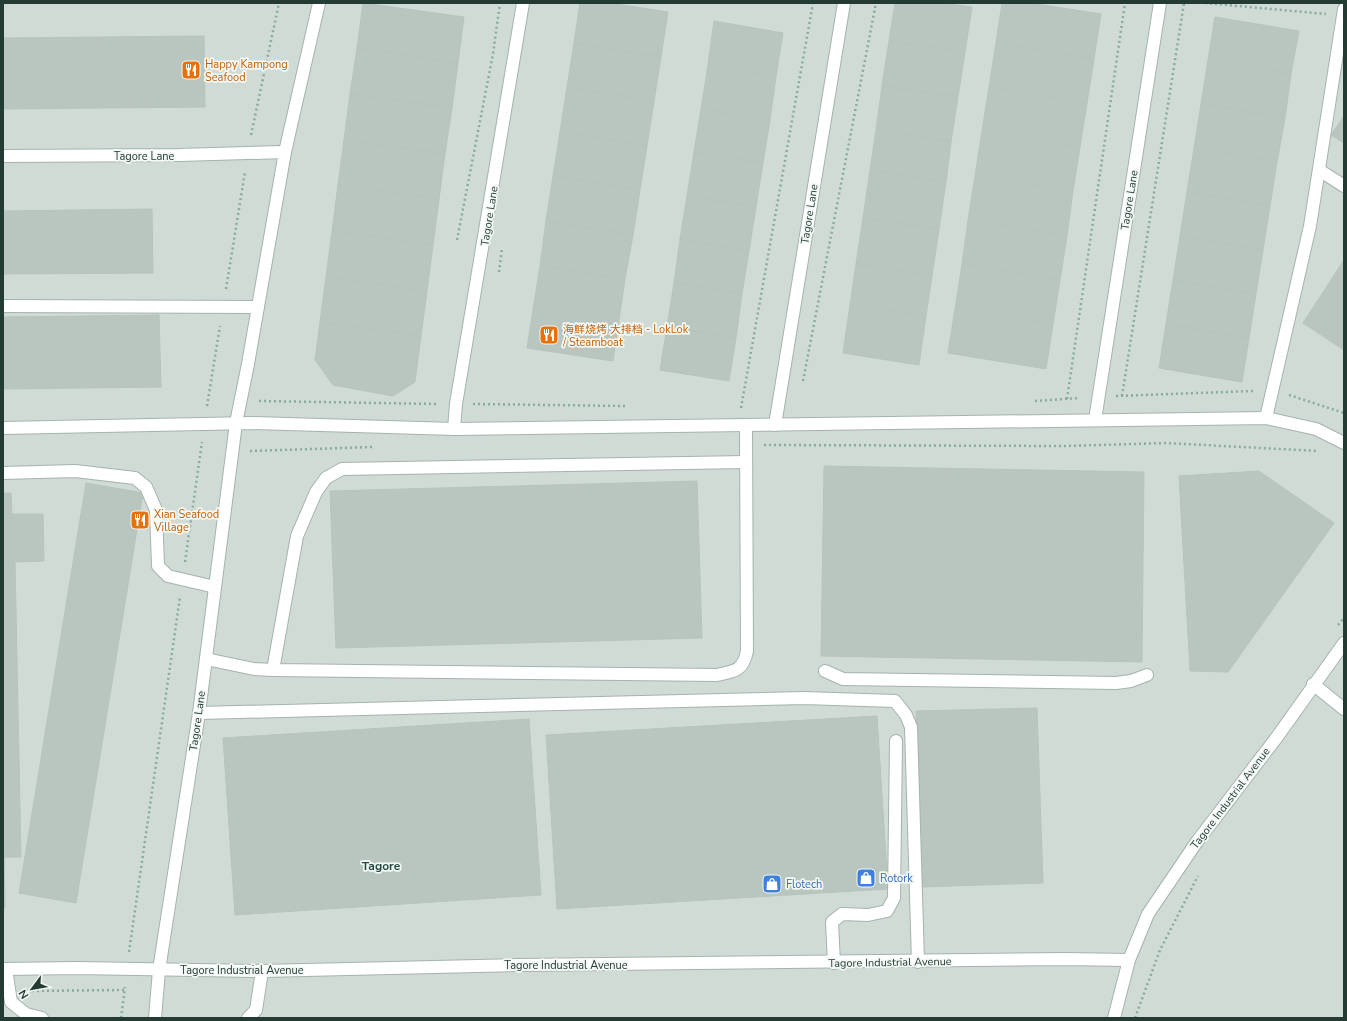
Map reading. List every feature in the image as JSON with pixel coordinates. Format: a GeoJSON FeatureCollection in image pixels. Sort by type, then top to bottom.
{"type":"FeatureCollection","features":[{"type":"Feature","properties":{"kind":"street","name":"Tagore Lane"},"geometry":{"type":"LineString","coordinates":[[155,1018],[159,970],[199,714],[236,423],[285,152],[319,3]]}},
{"type":"Feature","properties":{"kind":"street","name":"Tagore Lane"},"geometry":{"type":"LineString","coordinates":[[454,429],[456,404],[523,3]]}},
{"type":"Feature","properties":{"kind":"street","name":"Tagore Lane"},"geometry":{"type":"LineString","coordinates":[[775,425],[844,3]]}},
{"type":"Feature","properties":{"kind":"street","name":"Tagore Lane"},"geometry":{"type":"LineString","coordinates":[[1095,420],[1160,3]]}},
{"type":"Feature","properties":{"kind":"street"},"geometry":{"type":"LineString","coordinates":[[1266,418],[1310,226],[1343,30],[1344,12]]}},
{"type":"Feature","properties":{"kind":"street","name":"Tagore Lane"},"geometry":{"type":"LineString","coordinates":[[3,156],[180,156],[285,152]]}},
{"type":"Feature","properties":{"kind":"street"},"geometry":{"type":"LineString","coordinates":[[1319,170],[1344,186]]}},
{"type":"Feature","properties":{"kind":"street"},"geometry":{"type":"LineString","coordinates":[[3,306],[258,307]]}},
{"type":"Feature","properties":{"kind":"street"},"geometry":{"type":"LineString","coordinates":[[3,428],[236,423],[454,429],[1266,418],[1316,429],[1344,443]]}},
{"type":"Feature","properties":{"kind":"street"},"geometry":{"type":"LineString","coordinates":[[206,659],[254,669],[273,670],[717,675],[740,668],[745,662],[747,651],[746,426]]}},
{"type":"Feature","properties":{"kind":"street"},"geometry":{"type":"LineString","coordinates":[[273,670],[297,536],[316,492],[326,478],[342,469],[746,462]]}},
{"type":"Feature","properties":{"kind":"street"},"geometry":{"type":"LineString","coordinates":[[3,473],[75,471],[135,478],[146,487],[156,510],[158,566],[168,576],[215,587]]}},
{"type":"Feature","properties":{"kind":"street","name":"Tagore Industrial Avenue"},"geometry":{"type":"LineString","coordinates":[[1114,1018],[1129,960],[1148,914],[1196,842],[1277,737],[1313,684],[1344,643]]}},
{"type":"Feature","properties":{"kind":"street"},"geometry":{"type":"LineString","coordinates":[[824,671],[843,679],[1116,683],[1131,681],[1147,675]]}},
{"type":"Feature","properties":{"kind":"street"},"geometry":{"type":"LineString","coordinates":[[1313,684],[1344,709]]}},
{"type":"Feature","properties":{"kind":"street"},"geometry":{"type":"LineString","coordinates":[[199,714],[796,698],[895,701],[906,715],[911,727],[918,962]]}},
{"type":"Feature","properties":{"kind":"street"},"geometry":{"type":"LineString","coordinates":[[834,963],[832,922],[842,914],[868,915],[887,910],[894,898],[896,740]]}},
{"type":"Feature","properties":{"kind":"street","name":"Tagore Industrial Avenue"},"geometry":{"type":"LineString","coordinates":[[4,969],[77,968],[262,971],[510,966],[1129,960]]}},
{"type":"Feature","properties":{"kind":"street"},"geometry":{"type":"LineString","coordinates":[[4,969],[8,991],[12,1002],[26,1014],[42,1018]]}},
{"type":"Feature","properties":{"kind":"street"},"geometry":{"type":"LineString","coordinates":[[248,1018],[256,1010],[262,971]]}},
{"type":"Feature","properties":{"kind":"path"},"geometry":{"type":"LineString","coordinates":[[121,1018],[204,424],[248,153],[279,3]]}},
{"type":"Feature","properties":{"kind":"path"},"geometry":{"type":"LineString","coordinates":[[458,240],[493,54],[500,3]]}},
{"type":"Feature","properties":{"kind":"path"},"geometry":{"type":"LineString","coordinates":[[777,409],[741,408],[813,3]]}},
{"type":"Feature","properties":{"kind":"path"},"geometry":{"type":"LineString","coordinates":[[802,385],[876,3]]}},
{"type":"Feature","properties":{"kind":"path"},"geometry":{"type":"LineString","coordinates":[[1067,399],[1125,3]]}},
{"type":"Feature","properties":{"kind":"path"},"geometry":{"type":"LineString","coordinates":[[1122,396],[1184,3]]}},
{"type":"Feature","properties":{"kind":"path"},"geometry":{"type":"LineString","coordinates":[[1205,3],[1344,12]]}},
{"type":"Feature","properties":{"kind":"path"},"geometry":{"type":"LineString","coordinates":[[1028,402],[1099,396],[1273,390],[1344,413]]}},
{"type":"Feature","properties":{"kind":"path"},"geometry":{"type":"LineString","coordinates":[[254,401],[629,406]]}},
{"type":"Feature","properties":{"kind":"path"},"geometry":{"type":"LineString","coordinates":[[746,445],[1066,446],[1166,444],[1319,451]]}},
{"type":"Feature","properties":{"kind":"path"},"geometry":{"type":"LineString","coordinates":[[247,451],[375,446]]}},
{"type":"Feature","properties":{"kind":"path"},"geometry":{"type":"LineString","coordinates":[[1135,1018],[1160,950],[1199,874]]}},
{"type":"Feature","properties":{"kind":"path"},"geometry":{"type":"LineString","coordinates":[[8,991],[124,990]]}},
{"type":"Feature","properties":{"kind":"shaded area"},"geometry":{"type":"Polygon","coordinates":[[[3,3],[1344,3],[1344,1018],[3,1018],[3,3]]]}},
{"type":"Feature","properties":{"kind":"building"},"geometry":{"type":"Polygon","coordinates":[[[363,3],[464,17],[458,63],[357,48],[363,3]]]}},
{"type":"Feature","properties":{"kind":"building"},"geometry":{"type":"Polygon","coordinates":[[[580,3],[610,3],[668,12],[661,57],[574,43],[580,3]]]}},
{"type":"Feature","properties":{"kind":"building"},"geometry":{"type":"Polygon","coordinates":[[[895,3],[943,3],[972,7],[965,52],[889,41],[895,3]]]}},
{"type":"Feature","properties":{"kind":"building"},"geometry":{"type":"Polygon","coordinates":[[[1002,3],[1030,3],[1101,14],[1094,59],[996,43],[1002,3]]]}},
{"type":"Feature","properties":{"kind":"building"},"geometry":{"type":"Polygon","coordinates":[[[1215,17],[1299,31],[1291,74],[1208,60],[1215,17]]]}},
{"type":"Feature","properties":{"kind":"building"},"geometry":{"type":"Polygon","coordinates":[[[714,21],[783,33],[776,76],[708,65],[714,21]]]}},
{"type":"Feature","properties":{"kind":"building"},"geometry":{"type":"Polygon","coordinates":[[[204,36],[205,107],[3,109],[3,38],[204,36]]]}},
{"type":"Feature","properties":{"kind":"building"},"geometry":{"type":"Polygon","coordinates":[[[889,41],[965,52],[958,97],[882,86],[889,41]]]}},
{"type":"Feature","properties":{"kind":"building"},"geometry":{"type":"Polygon","coordinates":[[[574,43],[661,57],[654,101],[567,87],[574,43]]]}},
{"type":"Feature","properties":{"kind":"building"},"geometry":{"type":"Polygon","coordinates":[[[996,43],[1094,59],[1087,103],[989,87],[996,43]]]}},
{"type":"Feature","properties":{"kind":"building"},"geometry":{"type":"Polygon","coordinates":[[[357,48],[458,63],[452,108],[350,94],[357,48]]]}},
{"type":"Feature","properties":{"kind":"building"},"geometry":{"type":"Polygon","coordinates":[[[1208,60],[1291,74],[1285,118],[1201,104],[1208,60]]]}},
{"type":"Feature","properties":{"kind":"building"},"geometry":{"type":"Polygon","coordinates":[[[708,65],[776,76],[770,120],[701,109],[708,65]]]}},
{"type":"Feature","properties":{"kind":"building"},"geometry":{"type":"Polygon","coordinates":[[[882,86],[958,97],[951,142],[876,130],[882,86]]]}},
{"type":"Feature","properties":{"kind":"building"},"geometry":{"type":"Polygon","coordinates":[[[567,87],[654,101],[647,146],[560,132],[567,87]]]}},
{"type":"Feature","properties":{"kind":"building"},"geometry":{"type":"Polygon","coordinates":[[[989,87],[1087,103],[1080,147],[982,131],[989,87]]]}},
{"type":"Feature","properties":{"kind":"building"},"geometry":{"type":"Polygon","coordinates":[[[350,94],[452,108],[445,154],[344,140],[350,94]]]}},
{"type":"Feature","properties":{"kind":"building"},"geometry":{"type":"Polygon","coordinates":[[[1201,104],[1285,118],[1277,162],[1194,148],[1201,104]]]}},
{"type":"Feature","properties":{"kind":"building"},"geometry":{"type":"Polygon","coordinates":[[[701,109],[770,120],[763,163],[694,152],[701,109]]]}},
{"type":"Feature","properties":{"kind":"building"},"geometry":{"type":"Polygon","coordinates":[[[1344,116],[1344,143],[1331,135],[1344,116]]]}},
{"type":"Feature","properties":{"kind":"building"},"geometry":{"type":"Polygon","coordinates":[[[876,130],[951,142],[946,182],[870,170],[876,130]]]}},
{"type":"Feature","properties":{"kind":"building"},"geometry":{"type":"Polygon","coordinates":[[[982,131],[1080,147],[1073,191],[975,176],[982,131]]]}},
{"type":"Feature","properties":{"kind":"building"},"geometry":{"type":"Polygon","coordinates":[[[560,132],[647,146],[640,190],[553,176],[560,132]]]}},
{"type":"Feature","properties":{"kind":"building"},"geometry":{"type":"Polygon","coordinates":[[[344,140],[445,154],[439,199],[338,185],[344,140]]]}},
{"type":"Feature","properties":{"kind":"building"},"geometry":{"type":"Polygon","coordinates":[[[1194,148],[1277,162],[1270,206],[1187,192],[1194,148]]]}},
{"type":"Feature","properties":{"kind":"building"},"geometry":{"type":"Polygon","coordinates":[[[694,152],[763,163],[756,207],[687,196],[694,152]]]}},
{"type":"Feature","properties":{"kind":"building"},"geometry":{"type":"Polygon","coordinates":[[[870,170],[946,182],[939,229],[863,218],[870,170]]]}},
{"type":"Feature","properties":{"kind":"building"},"geometry":{"type":"Polygon","coordinates":[[[553,176],[640,190],[633,235],[546,221],[553,176]]]}},
{"type":"Feature","properties":{"kind":"building"},"geometry":{"type":"Polygon","coordinates":[[[975,176],[1073,191],[1067,236],[968,220],[975,176]]]}},
{"type":"Feature","properties":{"kind":"building"},"geometry":{"type":"Polygon","coordinates":[[[338,185],[439,199],[433,245],[332,231],[338,185]]]}},
{"type":"Feature","properties":{"kind":"building"},"geometry":{"type":"Polygon","coordinates":[[[1187,192],[1270,206],[1263,250],[1180,236],[1187,192]]]}},
{"type":"Feature","properties":{"kind":"building"},"geometry":{"type":"Polygon","coordinates":[[[687,196],[756,207],[749,251],[680,239],[687,196]]]}},
{"type":"Feature","properties":{"kind":"building"},"geometry":{"type":"Polygon","coordinates":[[[152,209],[153,273],[3,274],[3,211],[152,209]]]}},
{"type":"Feature","properties":{"kind":"building"},"geometry":{"type":"Polygon","coordinates":[[[863,218],[939,229],[932,276],[856,264],[863,218]]]}},
{"type":"Feature","properties":{"kind":"building"},"geometry":{"type":"Polygon","coordinates":[[[968,220],[1067,236],[1060,280],[962,264],[968,220]]]}},
{"type":"Feature","properties":{"kind":"building"},"geometry":{"type":"Polygon","coordinates":[[[546,221],[633,235],[625,279],[540,266],[546,221]]]}},
{"type":"Feature","properties":{"kind":"building"},"geometry":{"type":"Polygon","coordinates":[[[332,231],[433,245],[427,291],[326,277],[332,231]]]}},
{"type":"Feature","properties":{"kind":"building"},"geometry":{"type":"Polygon","coordinates":[[[1180,236],[1263,250],[1256,294],[1173,280],[1180,236]]]}},
{"type":"Feature","properties":{"kind":"building"},"geometry":{"type":"Polygon","coordinates":[[[680,239],[749,251],[742,294],[674,283],[680,239]]]}},
{"type":"Feature","properties":{"kind":"building"},"geometry":{"type":"Polygon","coordinates":[[[1344,260],[1344,350],[1303,323],[1344,260]]]}},
{"type":"Feature","properties":{"kind":"building"},"geometry":{"type":"Polygon","coordinates":[[[856,264],[932,276],[926,316],[850,305],[856,264]]]}},
{"type":"Feature","properties":{"kind":"building"},"geometry":{"type":"Polygon","coordinates":[[[962,264],[1060,280],[1053,324],[955,309],[962,264]]]}},
{"type":"Feature","properties":{"kind":"building"},"geometry":{"type":"Polygon","coordinates":[[[540,266],[625,279],[613,361],[527,348],[540,266]]]}},
{"type":"Feature","properties":{"kind":"building"},"geometry":{"type":"Polygon","coordinates":[[[326,277],[427,291],[421,336],[320,322],[326,277]]]}},
{"type":"Feature","properties":{"kind":"building"},"geometry":{"type":"Polygon","coordinates":[[[1173,280],[1256,294],[1249,338],[1166,324],[1173,280]]]}},
{"type":"Feature","properties":{"kind":"building"},"geometry":{"type":"Polygon","coordinates":[[[674,283],[742,294],[736,338],[667,327],[674,283]]]}},
{"type":"Feature","properties":{"kind":"building"},"geometry":{"type":"Polygon","coordinates":[[[850,305],[926,316],[919,365],[843,353],[850,305]]]}},
{"type":"Feature","properties":{"kind":"building"},"geometry":{"type":"Polygon","coordinates":[[[955,309],[1053,324],[1046,369],[948,353],[955,309]]]}},
{"type":"Feature","properties":{"kind":"building"},"geometry":{"type":"Polygon","coordinates":[[[159,315],[161,387],[3,389],[3,317],[159,315]]]}},
{"type":"Feature","properties":{"kind":"building"},"geometry":{"type":"Polygon","coordinates":[[[320,322],[421,336],[415,382],[393,396],[333,385],[315,360],[320,322]]]}},
{"type":"Feature","properties":{"kind":"building"},"geometry":{"type":"Polygon","coordinates":[[[1166,324],[1249,338],[1242,382],[1159,368],[1166,324]]]}},
{"type":"Feature","properties":{"kind":"building"},"geometry":{"type":"Polygon","coordinates":[[[667,327],[736,338],[729,381],[660,370],[667,327]]]}},
{"type":"Feature","properties":{"kind":"building"},"geometry":{"type":"Polygon","coordinates":[[[824,466],[1144,472],[1142,662],[821,656],[824,466]]]}},
{"type":"Feature","properties":{"kind":"building"},"geometry":{"type":"Polygon","coordinates":[[[1259,471],[1334,523],[1228,672],[1190,671],[1179,476],[1259,471]]]}},
{"type":"Feature","properties":{"kind":"building"},"geometry":{"type":"Polygon","coordinates":[[[697,481],[702,638],[336,648],[330,491],[697,481]]]}},
{"type":"Feature","properties":{"kind":"building"},"geometry":{"type":"Polygon","coordinates":[[[86,483],[143,493],[76,903],[19,893],[86,483]]]}},
{"type":"Feature","properties":{"kind":"building"},"geometry":{"type":"Polygon","coordinates":[[[3,493],[11,493],[12,514],[43,514],[44,561],[15,562],[21,857],[4,857],[5,907],[3,908],[3,493]]]}},
{"type":"Feature","properties":{"kind":"building"},"geometry":{"type":"Polygon","coordinates":[[[1037,708],[1043,883],[922,887],[916,711],[1037,708]]]}},
{"type":"Feature","properties":{"kind":"building"},"geometry":{"type":"Polygon","coordinates":[[[877,716],[888,889],[557,909],[546,735],[877,716]]]}},
{"type":"Feature","properties":{"kind":"building"},"geometry":{"type":"Polygon","coordinates":[[[529,719],[541,895],[235,915],[223,738],[529,719]]]}},
{"type":"Feature","properties":{"kind":"place","name":"Happy Kampong Seafood"},"geometry":{"type":"Point","coordinates":[191,70]}},
{"type":"Feature","properties":{"kind":"place","name":"海鲜烧烤 大排档 - LokLok / Steamboat"},"geometry":{"type":"Point","coordinates":[549,335]}},
{"type":"Feature","properties":{"kind":"place","name":"Xian Seafood Village"},"geometry":{"type":"Point","coordinates":[140,520]}},
{"type":"Feature","properties":{"kind":"place","name":"Rotork"},"geometry":{"type":"Point","coordinates":[866,878]}},
{"type":"Feature","properties":{"kind":"place","name":"Flotech"},"geometry":{"type":"Point","coordinates":[772,884]}},
{"type":"Feature","properties":{"kind":"district","name":"Tagore"},"geometry":{"type":"Point","coordinates":[381,866]}}]}
